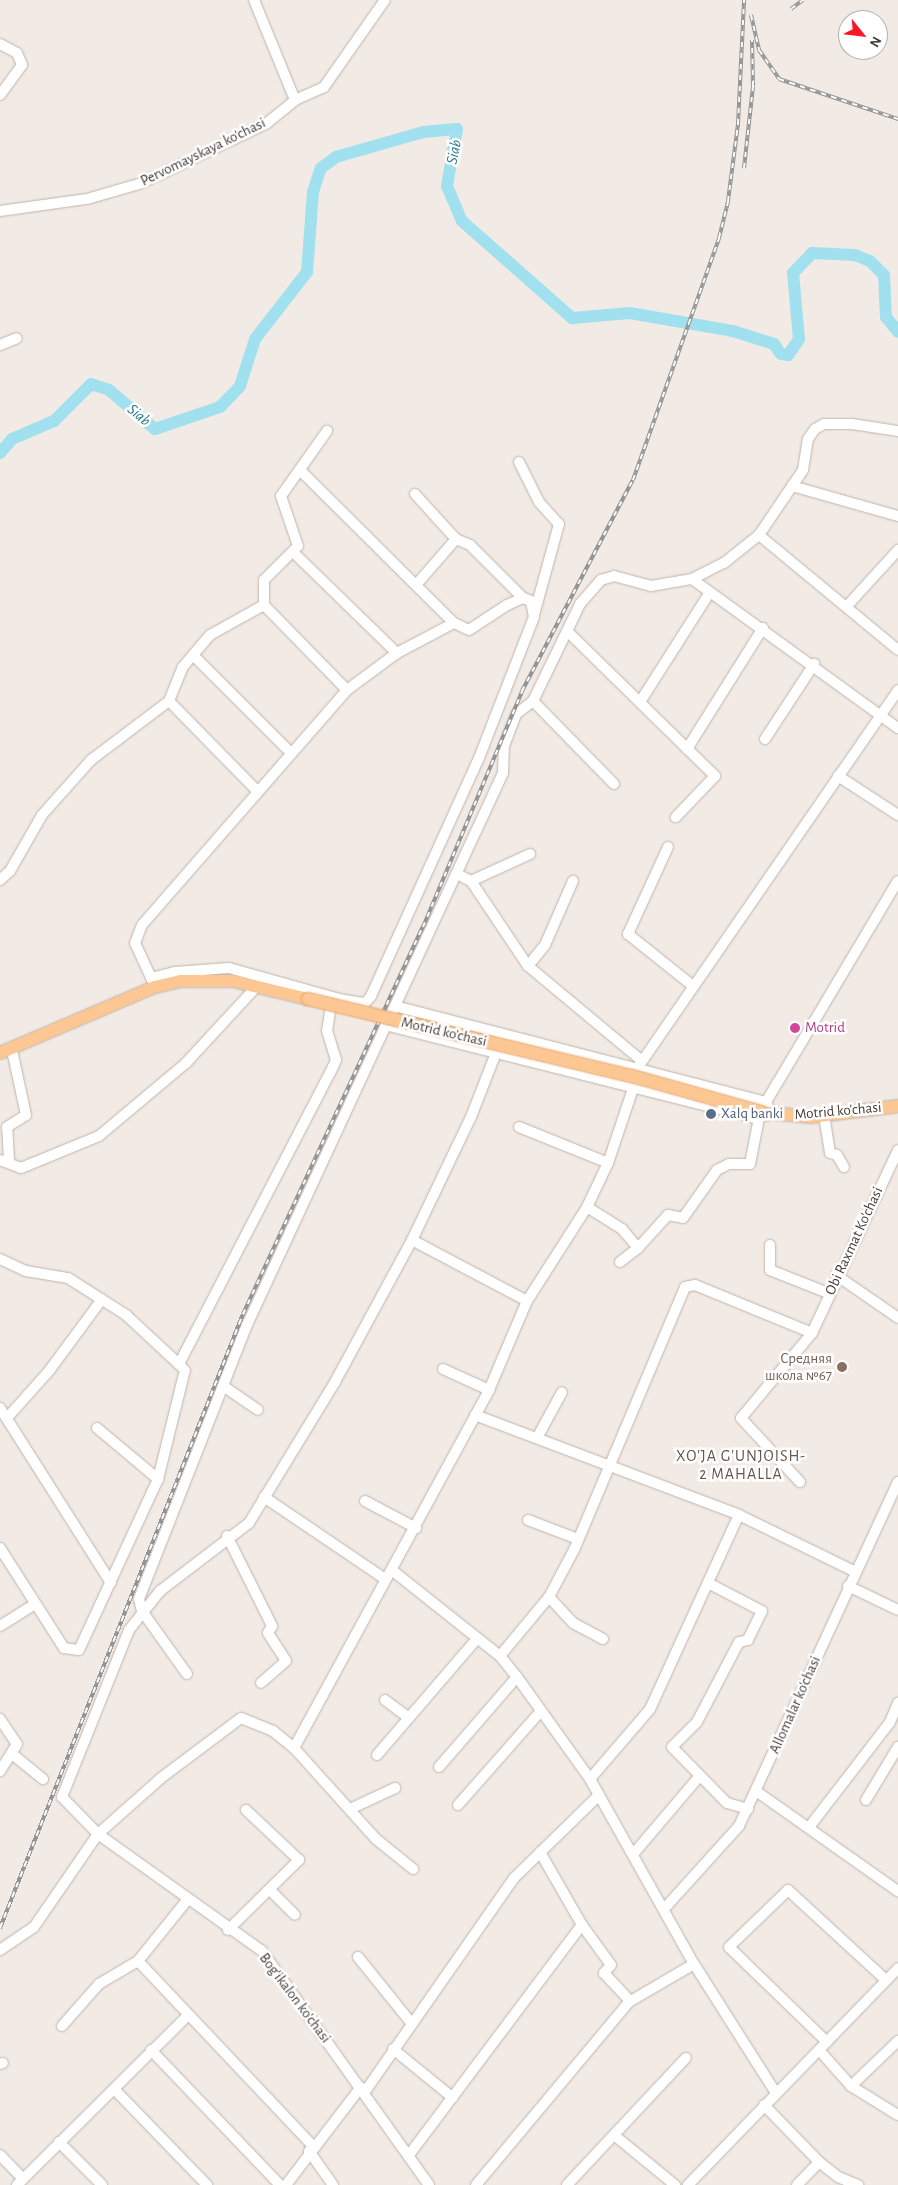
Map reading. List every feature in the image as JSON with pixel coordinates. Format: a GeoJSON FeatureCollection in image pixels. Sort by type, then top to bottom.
{"type":"FeatureCollection","features":[{"type":"Feature","properties":{"kind":"main road","name":"Motrid ko'chasi"},"geometry":{"type":"LineString","coordinates":[[6,1052],[153,983],[201,979],[257,986],[498,1048],[636,1074],[765,1112],[824,1115],[898,1106]]}},
{"type":"Feature","properties":{"kind":"street"},"geometry":{"type":"LineString","coordinates":[[254,0],[296,100]]}},
{"type":"Feature","properties":{"kind":"street","name":"Pervomayskaya ko'chasi"},"geometry":{"type":"LineString","coordinates":[[0,211],[87,200],[142,183],[267,123],[296,100],[324,87],[384,0]]}},
{"type":"Feature","properties":{"kind":"street"},"geometry":{"type":"LineString","coordinates":[[0,44],[17,53],[22,65],[0,95]]}},
{"type":"Feature","properties":{"kind":"street"},"geometry":{"type":"LineString","coordinates":[[0,345],[18,338]]}},
{"type":"Feature","properties":{"kind":"street"},"geometry":{"type":"LineString","coordinates":[[187,1674],[142,1611],[138,1599],[223,1386],[385,1025],[503,773],[504,746],[516,714],[533,701],[580,604],[601,580],[614,576],[651,586],[692,579],[724,563],[759,535],[803,470],[808,439],[820,426],[852,424],[898,431]]}},
{"type":"Feature","properties":{"kind":"street"},"geometry":{"type":"LineString","coordinates":[[327,431],[280,501],[298,538],[294,553],[264,580],[264,605],[347,690]]}},
{"type":"Feature","properties":{"kind":"street"},"geometry":{"type":"LineString","coordinates":[[454,622],[397,653],[347,690],[257,791],[136,933],[135,943],[153,983],[195,969],[229,968],[365,1003],[449,832],[534,616],[559,524],[539,502],[519,462]]}},
{"type":"Feature","properties":{"kind":"street"},"geometry":{"type":"LineString","coordinates":[[300,470],[454,622],[469,630],[523,598]]}},
{"type":"Feature","properties":{"kind":"street"},"geometry":{"type":"LineString","coordinates":[[792,486],[898,516]]}},
{"type":"Feature","properties":{"kind":"street"},"geometry":{"type":"LineString","coordinates":[[415,494],[456,539],[470,545],[523,598],[531,601],[534,616]]}},
{"type":"Feature","properties":{"kind":"street"},"geometry":{"type":"LineString","coordinates":[[759,535],[898,650]]}},
{"type":"Feature","properties":{"kind":"street"},"geometry":{"type":"LineString","coordinates":[[416,585],[456,539]]}},
{"type":"Feature","properties":{"kind":"street"},"geometry":{"type":"LineString","coordinates":[[847,606],[898,550]]}},
{"type":"Feature","properties":{"kind":"street"},"geometry":{"type":"LineString","coordinates":[[294,553],[397,653]]}},
{"type":"Feature","properties":{"kind":"street"},"geometry":{"type":"LineString","coordinates":[[692,579],[814,664],[898,728]]}},
{"type":"Feature","properties":{"kind":"street"},"geometry":{"type":"LineString","coordinates":[[640,702],[710,592]]}},
{"type":"Feature","properties":{"kind":"street"},"geometry":{"type":"LineString","coordinates":[[0,880],[10,871],[42,815],[91,760],[169,701],[182,668],[210,635],[264,605]]}},
{"type":"Feature","properties":{"kind":"street"},"geometry":{"type":"LineString","coordinates":[[688,749],[763,628]]}},
{"type":"Feature","properties":{"kind":"street"},"geometry":{"type":"LineString","coordinates":[[568,632],[715,776],[676,817]]}},
{"type":"Feature","properties":{"kind":"street"},"geometry":{"type":"LineString","coordinates":[[193,655],[291,752]]}},
{"type":"Feature","properties":{"kind":"street"},"geometry":{"type":"LineString","coordinates":[[765,739],[814,664]]}},
{"type":"Feature","properties":{"kind":"street"},"geometry":{"type":"LineString","coordinates":[[294,1748],[385,1579],[393,1571],[489,1390],[527,1301],[587,1207],[608,1163],[636,1074],[693,986],[898,690]]}},
{"type":"Feature","properties":{"kind":"street"},"geometry":{"type":"LineString","coordinates":[[169,701],[257,791]]}},
{"type":"Feature","properties":{"kind":"street"},"geometry":{"type":"LineString","coordinates":[[533,701],[614,784]]}},
{"type":"Feature","properties":{"kind":"street"},"geometry":{"type":"LineString","coordinates":[[838,776],[898,815]]}},
{"type":"Feature","properties":{"kind":"street"},"geometry":{"type":"LineString","coordinates":[[668,847],[628,934],[693,986]]}},
{"type":"Feature","properties":{"kind":"street"},"geometry":{"type":"LineString","coordinates":[[471,882],[530,854]]}},
{"type":"Feature","properties":{"kind":"street"},"geometry":{"type":"LineString","coordinates":[[457,874],[471,882],[528,966],[636,1074]]}},
{"type":"Feature","properties":{"kind":"street"},"geometry":{"type":"LineString","coordinates":[[528,966],[545,945],[573,881]]}},
{"type":"Feature","properties":{"kind":"street"},"geometry":{"type":"LineString","coordinates":[[620,1262],[638,1248],[668,1215],[683,1218],[717,1170],[729,1164],[750,1164],[765,1112],[898,881]]}},
{"type":"Feature","properties":{"kind":"street"},"geometry":{"type":"LineString","coordinates":[[6,1052],[26,1115],[7,1127],[4,1160],[21,1168],[99,1136],[186,1063],[257,986]]}},
{"type":"Feature","properties":{"kind":"street"},"geometry":{"type":"LineString","coordinates":[[0,1548],[34,1605],[64,1648],[72,1652],[78,1650],[158,1479],[185,1369],[336,1060],[327,1031],[330,1005]]}},
{"type":"Feature","properties":{"kind":"street"},"geometry":{"type":"LineString","coordinates":[[395,1006],[618,1065],[636,1074]]}},
{"type":"Feature","properties":{"kind":"street"},"geometry":{"type":"LineString","coordinates":[[385,1025],[498,1048],[611,1082],[636,1074]]}},
{"type":"Feature","properties":{"kind":"street"},"geometry":{"type":"LineString","coordinates":[[142,1611],[227,1536],[248,1523],[335,1382],[412,1240],[471,1117],[498,1048]]}},
{"type":"Feature","properties":{"kind":"street"},"geometry":{"type":"LineString","coordinates":[[611,1082],[618,1065]]}},
{"type":"Feature","properties":{"kind":"street"},"geometry":{"type":"LineString","coordinates":[[824,1115],[830,1153],[837,1155],[844,1167]]}},
{"type":"Feature","properties":{"kind":"street"},"geometry":{"type":"LineString","coordinates":[[519,1127],[608,1163]]}},
{"type":"Feature","properties":{"kind":"street","name":"Obi Raxmat Ko'chasi"},"geometry":{"type":"LineString","coordinates":[[812,1333],[836,1275],[898,1150]]}},
{"type":"Feature","properties":{"kind":"street"},"geometry":{"type":"LineString","coordinates":[[587,1207],[622,1229],[638,1248]]}},
{"type":"Feature","properties":{"kind":"street"},"geometry":{"type":"LineString","coordinates":[[412,1240],[527,1301]]}},
{"type":"Feature","properties":{"kind":"street"},"geometry":{"type":"LineString","coordinates":[[770,1245],[770,1270],[828,1293]]}},
{"type":"Feature","properties":{"kind":"street"},"geometry":{"type":"LineString","coordinates":[[0,1259],[26,1271],[68,1278],[102,1299],[185,1369]]}},
{"type":"Feature","properties":{"kind":"street"},"geometry":{"type":"LineString","coordinates":[[836,1275],[898,1318]]}},
{"type":"Feature","properties":{"kind":"street"},"geometry":{"type":"LineString","coordinates":[[500,1656],[549,1597],[578,1539],[608,1464],[689,1283],[812,1333],[741,1418],[800,1482]]}},
{"type":"Feature","properties":{"kind":"street"},"geometry":{"type":"LineString","coordinates":[[6,1418],[49,1371],[102,1299]]}},
{"type":"Feature","properties":{"kind":"street"},"geometry":{"type":"LineString","coordinates":[[443,1368],[489,1390]]}},
{"type":"Feature","properties":{"kind":"street"},"geometry":{"type":"LineString","coordinates":[[223,1386],[258,1410]]}},
{"type":"Feature","properties":{"kind":"street"},"geometry":{"type":"LineString","coordinates":[[537,1438],[562,1392]]}},
{"type":"Feature","properties":{"kind":"street"},"geometry":{"type":"LineString","coordinates":[[0,1408],[111,1583]]}},
{"type":"Feature","properties":{"kind":"street"},"geometry":{"type":"LineString","coordinates":[[475,1415],[739,1515],[856,1572]]}},
{"type":"Feature","properties":{"kind":"street"},"geometry":{"type":"LineString","coordinates":[[96,1428],[158,1479]]}},
{"type":"Feature","properties":{"kind":"street","name":"Allomalar ko'chasi"},"geometry":{"type":"LineString","coordinates":[[664,1909],[739,1826],[848,1586],[898,1482]]}},
{"type":"Feature","properties":{"kind":"street"},"geometry":{"type":"LineString","coordinates":[[264,1497],[385,1579]]}},
{"type":"Feature","properties":{"kind":"street"},"geometry":{"type":"LineString","coordinates":[[365,1501],[416,1528]]}},
{"type":"Feature","properties":{"kind":"street"},"geometry":{"type":"LineString","coordinates":[[590,1779],[650,1709],[739,1515]]}},
{"type":"Feature","properties":{"kind":"street"},"geometry":{"type":"LineString","coordinates":[[528,1520],[578,1539]]}},
{"type":"Feature","properties":{"kind":"street"},"geometry":{"type":"LineString","coordinates":[[227,1536],[272,1626],[268,1633],[286,1661],[262,1683]]}},
{"type":"Feature","properties":{"kind":"street"},"geometry":{"type":"LineString","coordinates":[[393,1571],[476,1640],[500,1656],[517,1677],[590,1779],[635,1852],[694,1964],[776,2093]]}},
{"type":"Feature","properties":{"kind":"street"},"geometry":{"type":"LineString","coordinates":[[708,1583],[762,1611],[748,1640],[739,1642],[697,1722],[672,1747],[698,1778],[727,1803],[748,1809]]}},
{"type":"Feature","properties":{"kind":"street"},"geometry":{"type":"LineString","coordinates":[[848,1586],[898,1610]]}},
{"type":"Feature","properties":{"kind":"street"},"geometry":{"type":"LineString","coordinates":[[549,1597],[573,1623],[603,1638]]}},
{"type":"Feature","properties":{"kind":"street"},"geometry":{"type":"LineString","coordinates":[[0,1626],[34,1605]]}},
{"type":"Feature","properties":{"kind":"street","name":"Bog'ikalon ko'chasi"},"geometry":{"type":"LineString","coordinates":[[142,1611],[129,1630],[63,1790],[62,1797],[98,1834],[228,1930],[262,1952],[363,2090],[429,2185]]}},
{"type":"Feature","properties":{"kind":"street"},"geometry":{"type":"LineString","coordinates":[[377,1755],[476,1640]]}},
{"type":"Feature","properties":{"kind":"street"},"geometry":{"type":"LineString","coordinates":[[439,1767],[517,1677]]}},
{"type":"Feature","properties":{"kind":"street"},"geometry":{"type":"LineString","coordinates":[[385,1700],[409,1718]]}},
{"type":"Feature","properties":{"kind":"street"},"geometry":{"type":"LineString","coordinates":[[810,1826],[884,1730],[898,1703]]}},
{"type":"Feature","properties":{"kind":"street"},"geometry":{"type":"LineString","coordinates":[[458,1805],[541,1711]]}},
{"type":"Feature","properties":{"kind":"street"},"geometry":{"type":"LineString","coordinates":[[0,1950],[34,1927],[98,1834],[161,1778],[241,1718],[273,1731],[294,1748],[376,1840],[413,1869]]}},
{"type":"Feature","properties":{"kind":"street"},"geometry":{"type":"LineString","coordinates":[[0,1719],[17,1744],[0,1771]]}},
{"type":"Feature","properties":{"kind":"street"},"geometry":{"type":"LineString","coordinates":[[866,1800],[898,1747]]}},
{"type":"Feature","properties":{"kind":"street"},"geometry":{"type":"LineString","coordinates":[[12,1754],[43,1779]]}},
{"type":"Feature","properties":{"kind":"street"},"geometry":{"type":"LineString","coordinates":[[635,1852],[698,1778]]}},
{"type":"Feature","properties":{"kind":"street"},"geometry":{"type":"LineString","coordinates":[[350,1809],[394,1788]]}},
{"type":"Feature","properties":{"kind":"street"},"geometry":{"type":"LineString","coordinates":[[756,1791],[810,1826],[898,1891]]}},
{"type":"Feature","properties":{"kind":"street"},"geometry":{"type":"LineString","coordinates":[[286,2185],[310,2148],[363,2090],[412,2024],[514,1878],[599,1795]]}},
{"type":"Feature","properties":{"kind":"street"},"geometry":{"type":"LineString","coordinates":[[228,1930],[299,1860],[246,1810]]}},
{"type":"Feature","properties":{"kind":"street"},"geometry":{"type":"LineString","coordinates":[[540,1852],[582,1925],[611,1965],[604,1973],[630,2001]]}},
{"type":"Feature","properties":{"kind":"street"},"geometry":{"type":"LineString","coordinates":[[270,1890],[295,1915]]}},
{"type":"Feature","properties":{"kind":"street"},"geometry":{"type":"LineString","coordinates":[[826,2042],[729,1947],[788,1890],[886,1980]]}},
{"type":"Feature","properties":{"kind":"street"},"geometry":{"type":"LineString","coordinates":[[62,2026],[99,1984],[138,1961],[188,1899]]}},
{"type":"Feature","properties":{"kind":"street"},"geometry":{"type":"LineString","coordinates":[[409,2155],[582,1925]]}},
{"type":"Feature","properties":{"kind":"street"},"geometry":{"type":"LineString","coordinates":[[358,1957],[412,2024]]}},
{"type":"Feature","properties":{"kind":"street"},"geometry":{"type":"LineString","coordinates":[[138,1961],[310,2148],[333,2185]]}},
{"type":"Feature","properties":{"kind":"street"},"geometry":{"type":"LineString","coordinates":[[476,2185],[630,2001],[694,1964]]}},
{"type":"Feature","properties":{"kind":"street"},"geometry":{"type":"LineString","coordinates":[[688,2185],[898,1968]]}},
{"type":"Feature","properties":{"kind":"street"},"geometry":{"type":"LineString","coordinates":[[0,2155],[20,2182],[188,2015]]}},
{"type":"Feature","properties":{"kind":"street"},"geometry":{"type":"LineString","coordinates":[[851,2086],[898,2041]]}},
{"type":"Feature","properties":{"kind":"street"},"geometry":{"type":"LineString","coordinates":[[393,2049],[453,2098]]}},
{"type":"Feature","properties":{"kind":"street"},"geometry":{"type":"LineString","coordinates":[[151,2050],[280,2185]]}},
{"type":"Feature","properties":{"kind":"street"},"geometry":{"type":"LineString","coordinates":[[819,2050],[851,2086],[898,2115]]}},
{"type":"Feature","properties":{"kind":"street"},"geometry":{"type":"LineString","coordinates":[[567,2185],[686,2058]]}},
{"type":"Feature","properties":{"kind":"street"},"geometry":{"type":"LineString","coordinates":[[114,2089],[207,2185]]}},
{"type":"Feature","properties":{"kind":"street"},"geometry":{"type":"LineString","coordinates":[[764,2105],[819,2162],[838,2178],[858,2185]]}},
{"type":"Feature","properties":{"kind":"street"},"geometry":{"type":"LineString","coordinates":[[614,2135],[675,2185]]}},
{"type":"Feature","properties":{"kind":"street"},"geometry":{"type":"LineString","coordinates":[[59,2142],[102,2185]]}},
{"type":"Feature","properties":{"kind":"street"},"geometry":{"type":"LineString","coordinates":[[797,2185],[819,2162]]}},
{"type":"Feature","properties":{"kind":"waterway","name":"Siab"},"geometry":{"type":"LineString","coordinates":[[0,453],[12,439],[54,421],[91,384],[109,390],[155,429],[220,407],[240,386],[255,339],[307,272],[313,192],[321,168],[336,157],[423,132],[457,129],[447,186],[462,221],[572,318],[630,313],[733,331],[774,344],[781,354],[788,355],[799,339],[793,273],[812,253],[855,255],[870,261],[884,275],[886,317],[898,332]]}},
{"type":"Feature","properties":{"kind":"railway"},"geometry":{"type":"LineString","coordinates":[[0,1928],[243,1314],[423,927],[522,691],[633,480],[719,238],[728,201],[738,124],[744,0]]}},
{"type":"Feature","properties":{"kind":"railway"},"geometry":{"type":"LineString","coordinates":[[791,9],[803,0]]}},
{"type":"Feature","properties":{"kind":"railway"},"geometry":{"type":"LineString","coordinates":[[751,15],[759,50],[779,79],[898,119]]}},
{"type":"Feature","properties":{"kind":"railway"},"geometry":{"type":"LineString","coordinates":[[744,168],[753,86],[752,40]]}},
{"type":"Feature","properties":{"kind":"place","name":"Motrid"},"geometry":{"type":"Point","coordinates":[795,1028]}},
{"type":"Feature","properties":{"kind":"place","name":"Xalq banki"},"geometry":{"type":"Point","coordinates":[711,1114]}},
{"type":"Feature","properties":{"kind":"place","name":"Средняя школа №67"},"geometry":{"type":"Point","coordinates":[842,1367]}},
{"type":"Feature","properties":{"kind":"district","name":"XO'JA G'UNJOISH- 2 MAHALLA"},"geometry":{"type":"Point","coordinates":[741,1465]}}]}
